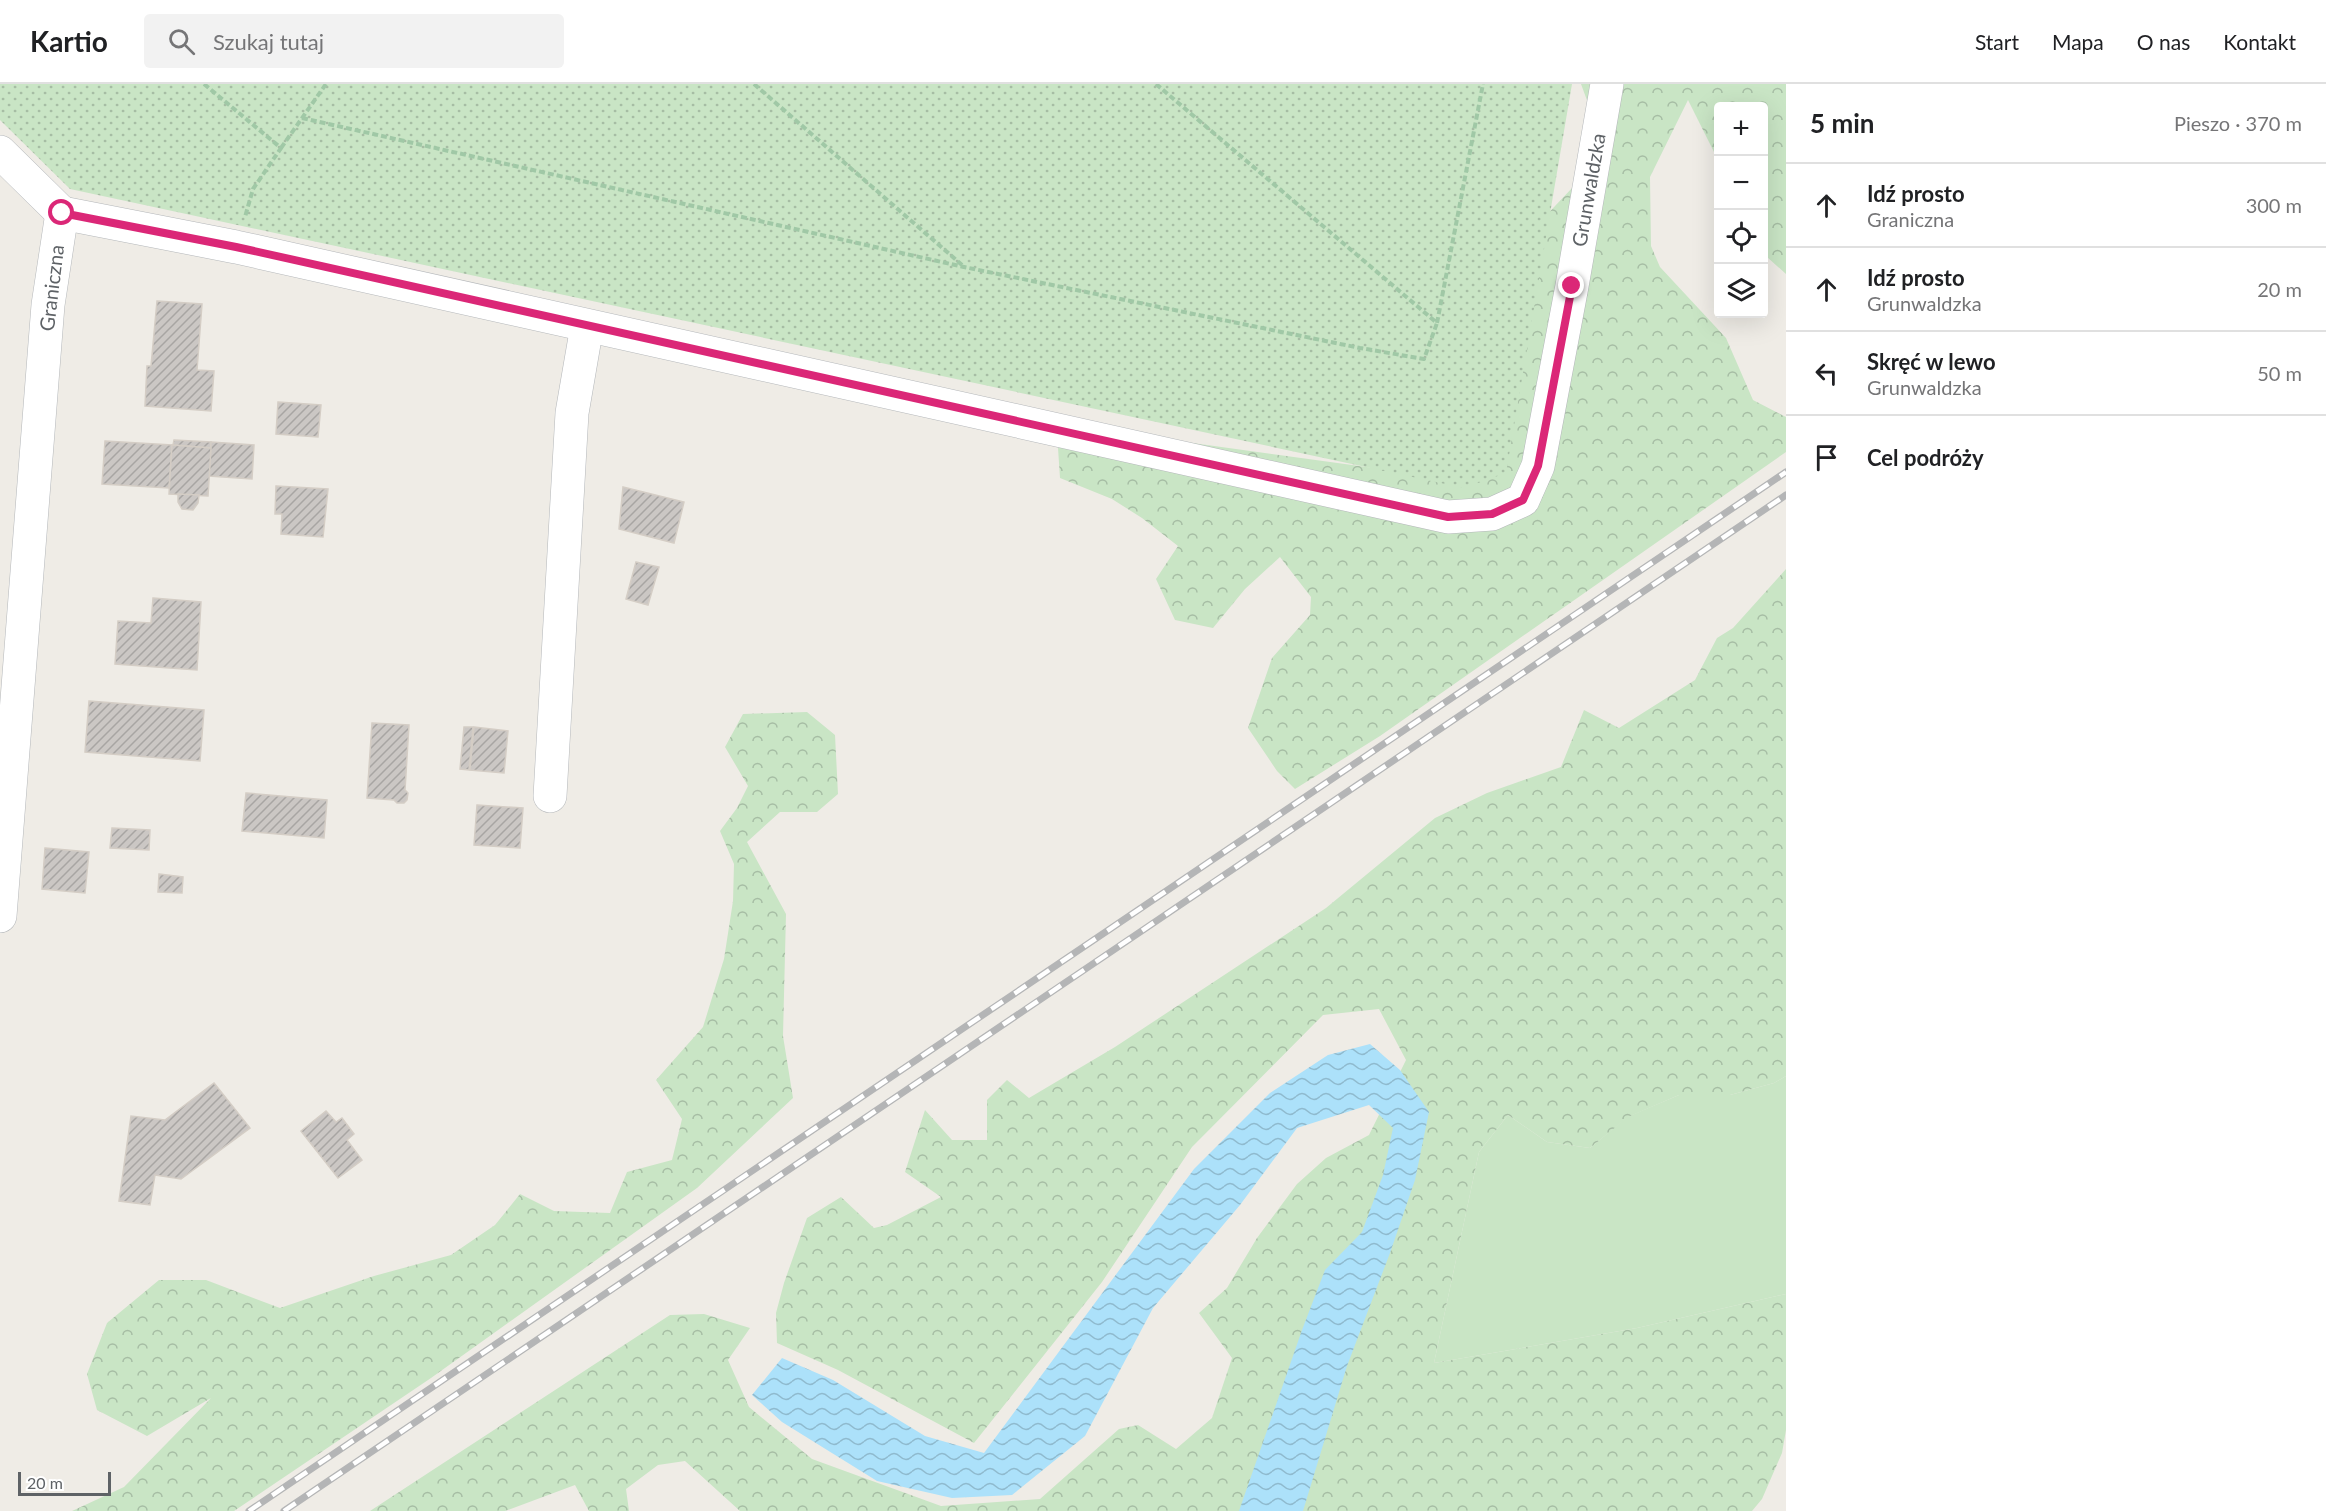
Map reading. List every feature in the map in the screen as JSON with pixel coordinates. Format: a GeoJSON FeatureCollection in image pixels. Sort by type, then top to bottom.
{"type":"FeatureCollection","features":[{"type":"Feature","properties":{"kind":"street","name":"Grunwaldzka"},"geometry":{"type":"LineString","coordinates":[[587,326],[1448,517],[1492,514],[1523,500],[1538,466],[1607,84]]}},
{"type":"Feature","properties":{"kind":"street"},"geometry":{"type":"LineString","coordinates":[[0,152],[62,213],[236,247],[587,326],[572,413],[550,796]]}},
{"type":"Feature","properties":{"kind":"street","name":"Graniczna"},"geometry":{"type":"LineString","coordinates":[[0,916],[48,305],[62,213]]}},
{"type":"Feature","properties":{"kind":"path"},"geometry":{"type":"LineString","coordinates":[[204,84],[281,148]]}},
{"type":"Feature","properties":{"kind":"path"},"geometry":{"type":"LineString","coordinates":[[236,247],[253,189],[326,84]]}},
{"type":"Feature","properties":{"kind":"path"},"geometry":{"type":"LineString","coordinates":[[754,84],[964,267]]}},
{"type":"Feature","properties":{"kind":"path"},"geometry":{"type":"LineString","coordinates":[[1156,84],[1437,323]]}},
{"type":"Feature","properties":{"kind":"path"},"geometry":{"type":"LineString","coordinates":[[302,118],[964,267],[1337,344],[1424,359],[1437,323],[1483,84]]}},
{"type":"Feature","properties":{"kind":"green space"},"geometry":{"type":"Polygon","coordinates":[[[0,84],[1572,84],[1506,473],[1464,488],[70,189],[0,120],[0,84]]]}},
{"type":"Feature","properties":{"kind":"green space"},"geometry":{"type":"Polygon","coordinates":[[[1581,84],[1786,84],[1786,274],[1768,258],[1768,102],[1714,102],[1714,152],[1688,100],[1650,177],[1651,246],[1660,267],[1726,338],[1753,400],[1786,417],[1786,452],[1380,736],[1295,789],[1277,771],[1248,728],[1272,658],[1310,615],[1311,597],[1280,557],[1245,589],[1213,628],[1175,620],[1156,579],[1178,546],[1142,518],[1112,499],[1060,478],[1057,433],[1077,427],[1374,468],[1521,242],[1573,187],[1592,114],[1581,84]]]}},
{"type":"Feature","properties":{"kind":"green space"},"geometry":{"type":"Polygon","coordinates":[[[1786,569],[1786,1076],[1774,1083],[1730,1095],[1679,1095],[1628,1117],[1590,1148],[1547,1142],[1508,1115],[1479,1152],[1434,1363],[1637,1328],[1786,1294],[1786,1430],[1782,1453],[1762,1499],[1752,1511],[740,1511],[685,1461],[658,1465],[626,1489],[629,1511],[589,1511],[575,1485],[505,1511],[370,1511],[670,1315],[704,1314],[750,1328],[728,1360],[749,1407],[812,1459],[941,1506],[1040,1499],[1119,1429],[1138,1425],[1176,1449],[1212,1418],[1232,1358],[1199,1313],[1227,1288],[1257,1238],[1297,1184],[1326,1158],[1369,1135],[1406,1060],[1379,1009],[1323,1015],[1192,1147],[1102,1282],[974,1443],[838,1370],[777,1343],[776,1313],[807,1218],[841,1197],[874,1228],[887,1225],[941,1197],[905,1172],[925,1110],[952,1140],[987,1140],[987,1100],[1007,1080],[1029,1098],[1115,1047],[1326,908],[1435,818],[1487,793],[1561,767],[1584,710],[1619,728],[1695,680],[1717,638],[1733,628],[1786,569]]]}},
{"type":"Feature","properties":{"kind":"green space"},"geometry":{"type":"Polygon","coordinates":[[[807,712],[835,735],[838,794],[817,812],[780,812],[747,842],[786,914],[783,1036],[793,1098],[697,1188],[431,1378],[234,1511],[72,1511],[124,1487],[211,1398],[147,1436],[97,1410],[87,1374],[107,1323],[159,1280],[206,1280],[280,1308],[374,1276],[451,1255],[495,1225],[520,1194],[554,1211],[610,1213],[627,1172],[672,1160],[682,1119],[656,1080],[703,1027],[724,959],[733,901],[734,864],[720,831],[737,808],[748,786],[725,747],[743,714],[807,712]]]}},
{"type":"Feature","properties":{"kind":"green space"},"geometry":{"type":"Polygon","coordinates":[[[1786,1076],[1786,1294],[1637,1328],[1434,1363],[1479,1152],[1508,1115],[1547,1142],[1590,1148],[1627,1117],[1679,1095],[1730,1095],[1774,1083],[1786,1076]]]}},
{"type":"Feature","properties":{"kind":"water"},"geometry":{"type":"Polygon","coordinates":[[[1370,1044],[1400,1070],[1429,1112],[1415,1180],[1347,1366],[1303,1511],[1239,1511],[1325,1270],[1362,1232],[1383,1175],[1393,1128],[1369,1105],[1297,1128],[1240,1205],[1153,1308],[1085,1436],[1012,1495],[952,1498],[877,1481],[782,1422],[752,1395],[782,1358],[833,1380],[925,1436],[984,1453],[1194,1169],[1270,1093],[1328,1055],[1370,1044]]]}},
{"type":"Feature","properties":{"kind":"building"},"geometry":{"type":"Polygon","coordinates":[[[157,301],[202,304],[197,370],[214,371],[211,411],[145,406],[147,366],[151,366],[157,301]]]}},
{"type":"Feature","properties":{"kind":"building"},"geometry":{"type":"Polygon","coordinates":[[[278,402],[321,405],[318,437],[276,434],[278,402]]]}},
{"type":"Feature","properties":{"kind":"building"},"geometry":{"type":"Polygon","coordinates":[[[174,440],[211,442],[211,448],[173,445],[174,440]]]}},
{"type":"Feature","properties":{"kind":"building"},"geometry":{"type":"Polygon","coordinates":[[[105,441],[172,445],[169,488],[102,484],[105,441]]]}},
{"type":"Feature","properties":{"kind":"building"},"geometry":{"type":"Polygon","coordinates":[[[211,442],[254,445],[252,479],[209,476],[211,442]]]}},
{"type":"Feature","properties":{"kind":"building"},"geometry":{"type":"Polygon","coordinates":[[[172,445],[211,448],[208,496],[169,494],[172,445]]]}},
{"type":"Feature","properties":{"kind":"building"},"geometry":{"type":"Polygon","coordinates":[[[276,486],[328,489],[323,537],[281,534],[282,514],[275,514],[276,486]]]}},
{"type":"Feature","properties":{"kind":"building"},"geometry":{"type":"Polygon","coordinates":[[[623,487],[684,502],[674,543],[619,529],[623,487]]]}},
{"type":"Feature","properties":{"kind":"building"},"geometry":{"type":"Polygon","coordinates":[[[178,494],[199,495],[198,503],[193,510],[182,509],[178,502],[178,494]]]}},
{"type":"Feature","properties":{"kind":"building"},"geometry":{"type":"Polygon","coordinates":[[[636,562],[659,567],[648,605],[626,599],[636,562]]]}},
{"type":"Feature","properties":{"kind":"building"},"geometry":{"type":"Polygon","coordinates":[[[153,598],[201,602],[197,670],[115,664],[118,621],[151,623],[153,598]]]}},
{"type":"Feature","properties":{"kind":"building"},"geometry":{"type":"Polygon","coordinates":[[[89,701],[204,710],[200,761],[85,752],[89,701]]]}},
{"type":"Feature","properties":{"kind":"building"},"geometry":{"type":"Polygon","coordinates":[[[372,723],[409,725],[405,790],[408,793],[404,803],[367,798],[372,723]]]}},
{"type":"Feature","properties":{"kind":"building"},"geometry":{"type":"Polygon","coordinates":[[[464,727],[473,727],[469,770],[460,769],[464,727]]]}},
{"type":"Feature","properties":{"kind":"building"},"geometry":{"type":"Polygon","coordinates":[[[474,727],[508,731],[504,773],[470,770],[474,727]]]}},
{"type":"Feature","properties":{"kind":"building"},"geometry":{"type":"Polygon","coordinates":[[[246,793],[327,800],[324,838],[242,831],[246,793]]]}},
{"type":"Feature","properties":{"kind":"building"},"geometry":{"type":"Polygon","coordinates":[[[477,805],[523,808],[520,848],[474,845],[477,805]]]}},
{"type":"Feature","properties":{"kind":"building"},"geometry":{"type":"Polygon","coordinates":[[[112,828],[150,830],[149,850],[110,848],[112,828]]]}},
{"type":"Feature","properties":{"kind":"building"},"geometry":{"type":"Polygon","coordinates":[[[45,848],[89,852],[85,893],[42,889],[45,848]]]}},
{"type":"Feature","properties":{"kind":"building"},"geometry":{"type":"Polygon","coordinates":[[[159,874],[183,877],[182,893],[158,892],[159,874]]]}},
{"type":"Feature","properties":{"kind":"building"},"geometry":{"type":"Polygon","coordinates":[[[214,1083],[250,1128],[181,1179],[155,1175],[150,1205],[119,1201],[131,1116],[165,1120],[214,1083]]]}},
{"type":"Feature","properties":{"kind":"building"},"geometry":{"type":"Polygon","coordinates":[[[326,1111],[336,1122],[342,1118],[354,1134],[347,1140],[362,1160],[338,1178],[301,1131],[326,1111]]]}},
{"type":"Feature","properties":{"kind":"railway"},"geometry":{"type":"LineString","coordinates":[[249,1511],[1786,472]]}},
{"type":"Feature","properties":{"kind":"railway"},"geometry":{"type":"LineString","coordinates":[[284,1511],[1786,495]]}},
{"type":"Feature","properties":{"kind":"route"},"geometry":{"type":"LineString","coordinates":[[62,213],[236,247],[1448,517],[1492,514],[1523,500],[1538,466],[1572,286]]}}]}
